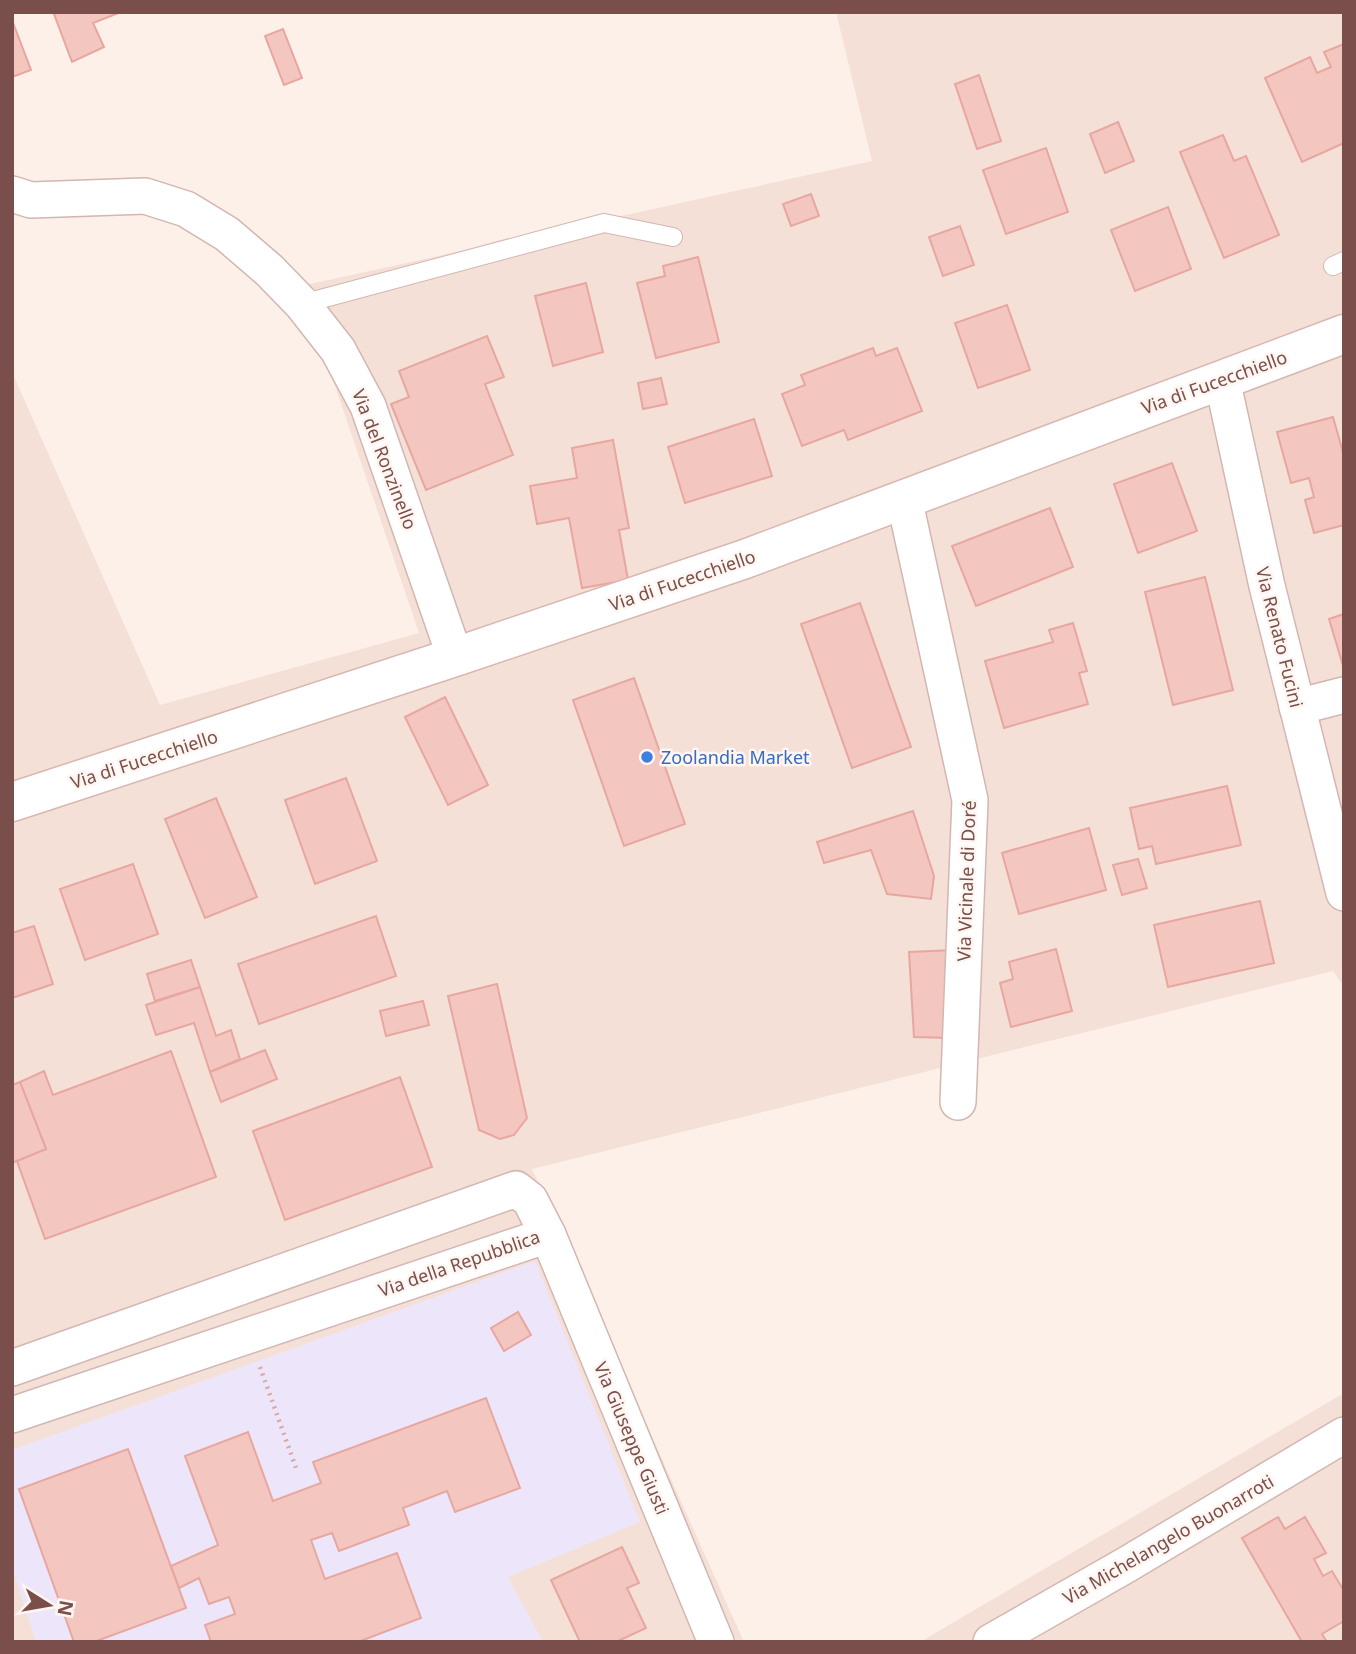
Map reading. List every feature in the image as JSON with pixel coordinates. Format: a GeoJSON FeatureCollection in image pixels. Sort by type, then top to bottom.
{"type":"FeatureCollection","features":[{"type":"Feature","properties":{"kind":"main road","name":"Via di Fucecchiello"},"geometry":{"type":"LineString","coordinates":[[12,802],[745,559],[1344,334]]}},
{"type":"Feature","properties":{"kind":"street","name":"Via del Ronzinello"},"geometry":{"type":"LineString","coordinates":[[12,194],[32,200],[145,196],[186,209],[227,234],[269,270],[302,304],[338,350],[368,406],[413,528],[456,657]]}},
{"type":"Feature","properties":{"kind":"street","name":"Via Renato Fucini"},"geometry":{"type":"LineString","coordinates":[[1222,379],[1264,573],[1344,892]]}},
{"type":"Feature","properties":{"kind":"street","name":"Via Vicinale di Doré"},"geometry":{"type":"LineString","coordinates":[[904,498],[970,800],[958,1102]]}},
{"type":"Feature","properties":{"kind":"street"},"geometry":{"type":"LineString","coordinates":[[1297,707],[1344,695]]}},
{"type":"Feature","properties":{"kind":"street","name":"Via della Repubblica"},"geometry":{"type":"LineString","coordinates":[[12,1368],[516,1189],[530,1200],[548,1235],[12,1415]]}},
{"type":"Feature","properties":{"kind":"street","name":"Via Giuseppe Giusti"},"geometry":{"type":"LineString","coordinates":[[548,1235],[716,1642]]}},
{"type":"Feature","properties":{"kind":"street","name":"Via Michelangelo Buonarroti"},"geometry":{"type":"LineString","coordinates":[[991,1642],[1344,1435]]}},
{"type":"Feature","properties":{"kind":"lane"},"geometry":{"type":"LineString","coordinates":[[302,304],[604,223],[673,237]]}},
{"type":"Feature","properties":{"kind":"path"},"geometry":{"type":"LineString","coordinates":[[258,1362],[296,1468]]}},
{"type":"Feature","properties":{"kind":"shaded area"},"geometry":{"type":"Polygon","coordinates":[[[836,12],[1344,12],[1344,987],[1333,971],[532,1169],[744,1642],[12,1642],[12,372],[160,705],[419,633],[301,286],[872,161],[836,12]]]}},
{"type":"Feature","properties":{"kind":"shaded area"},"geometry":{"type":"Polygon","coordinates":[[[535,1261],[640,1522],[508,1577],[543,1642],[36,1642],[12,1567],[12,1450],[535,1261]]]}},
{"type":"Feature","properties":{"kind":"shaded area"},"geometry":{"type":"Polygon","coordinates":[[[1344,1393],[1344,1642],[920,1642],[1344,1393]]]}},
{"type":"Feature","properties":{"kind":"building"},"geometry":{"type":"Polygon","coordinates":[[[121,12],[93,23],[104,47],[72,62],[54,14],[121,12]]]}},
{"type":"Feature","properties":{"kind":"building"},"geometry":{"type":"Polygon","coordinates":[[[12,20],[31,70],[12,77],[12,20]]]}},
{"type":"Feature","properties":{"kind":"building"},"geometry":{"type":"Polygon","coordinates":[[[283,29],[302,78],[284,85],[265,36],[283,29]]]}},
{"type":"Feature","properties":{"kind":"building"},"geometry":{"type":"Polygon","coordinates":[[[1344,44],[1344,143],[1302,162],[1265,78],[1310,57],[1317,73],[1331,67],[1324,52],[1344,44]]]}},
{"type":"Feature","properties":{"kind":"building"},"geometry":{"type":"Polygon","coordinates":[[[979,75],[1001,141],[977,149],[955,84],[979,75]]]}},
{"type":"Feature","properties":{"kind":"building"},"geometry":{"type":"Polygon","coordinates":[[[1118,122],[1134,161],[1105,173],[1090,134],[1118,122]]]}},
{"type":"Feature","properties":{"kind":"building"},"geometry":{"type":"Polygon","coordinates":[[[1223,135],[1234,161],[1246,156],[1279,235],[1224,258],[1180,152],[1223,135]]]}},
{"type":"Feature","properties":{"kind":"building"},"geometry":{"type":"Polygon","coordinates":[[[1046,148],[1068,212],[1006,234],[983,170],[1046,148]]]}},
{"type":"Feature","properties":{"kind":"building"},"geometry":{"type":"Polygon","coordinates":[[[811,194],[819,216],[791,226],[783,204],[811,194]]]}},
{"type":"Feature","properties":{"kind":"building"},"geometry":{"type":"Polygon","coordinates":[[[1168,207],[1191,269],[1135,291],[1111,230],[1168,207]]]}},
{"type":"Feature","properties":{"kind":"building"},"geometry":{"type":"Polygon","coordinates":[[[960,226],[974,265],[943,276],[929,237],[960,226]]]}},
{"type":"Feature","properties":{"kind":"building"},"geometry":{"type":"Polygon","coordinates":[[[698,257],[719,342],[656,358],[637,283],[665,276],[663,266],[698,257]]]}},
{"type":"Feature","properties":{"kind":"building"},"geometry":{"type":"Polygon","coordinates":[[[586,283],[603,352],[553,366],[535,296],[586,283]]]}},
{"type":"Feature","properties":{"kind":"building"},"geometry":{"type":"Polygon","coordinates":[[[1007,305],[1030,370],[978,388],[955,323],[1007,305]]]}},
{"type":"Feature","properties":{"kind":"building"},"geometry":{"type":"Polygon","coordinates":[[[487,336],[504,377],[485,384],[513,455],[426,490],[391,404],[409,397],[399,371],[487,336]]]}},
{"type":"Feature","properties":{"kind":"building"},"geometry":{"type":"Polygon","coordinates":[[[873,348],[876,356],[897,348],[922,411],[848,440],[844,430],[802,446],[782,394],[805,385],[801,375],[873,348]]]}},
{"type":"Feature","properties":{"kind":"building"},"geometry":{"type":"Polygon","coordinates":[[[661,378],[667,404],[643,409],[638,383],[661,378]]]}},
{"type":"Feature","properties":{"kind":"building"},"geometry":{"type":"Polygon","coordinates":[[[1333,417],[1344,456],[1344,525],[1314,533],[1305,500],[1314,497],[1309,478],[1291,483],[1277,432],[1333,417]]]}},
{"type":"Feature","properties":{"kind":"building"},"geometry":{"type":"Polygon","coordinates":[[[754,419],[772,476],[685,503],[668,447],[754,419]]]}},
{"type":"Feature","properties":{"kind":"building"},"geometry":{"type":"Polygon","coordinates":[[[613,440],[629,528],[619,530],[628,580],[582,588],[569,518],[537,524],[530,486],[577,478],[572,448],[613,440]]]}},
{"type":"Feature","properties":{"kind":"building"},"geometry":{"type":"Polygon","coordinates":[[[1172,463],[1197,531],[1138,553],[1114,484],[1172,463]]]}},
{"type":"Feature","properties":{"kind":"building"},"geometry":{"type":"Polygon","coordinates":[[[1050,508],[1073,567],[976,606],[952,546],[1050,508]]]}},
{"type":"Feature","properties":{"kind":"building"},"geometry":{"type":"Polygon","coordinates":[[[1205,577],[1233,690],[1173,705],[1145,592],[1205,577]]]}},
{"type":"Feature","properties":{"kind":"building"},"geometry":{"type":"Polygon","coordinates":[[[860,603],[911,747],[852,768],[801,624],[860,603]]]}},
{"type":"Feature","properties":{"kind":"building"},"geometry":{"type":"Polygon","coordinates":[[[1344,614],[1344,669],[1329,619],[1344,614]]]}},
{"type":"Feature","properties":{"kind":"building"},"geometry":{"type":"Polygon","coordinates":[[[1073,623],[1087,671],[1079,673],[1088,704],[1004,728],[985,661],[1053,642],[1049,630],[1073,623]]]}},
{"type":"Feature","properties":{"kind":"building"},"geometry":{"type":"Polygon","coordinates":[[[634,678],[685,824],[624,846],[573,700],[634,678]]]}},
{"type":"Feature","properties":{"kind":"building"},"geometry":{"type":"Polygon","coordinates":[[[445,697],[488,785],[448,805],[405,717],[445,697]]]}},
{"type":"Feature","properties":{"kind":"building"},"geometry":{"type":"Polygon","coordinates":[[[346,778],[377,861],[315,884],[285,800],[346,778]]]}},
{"type":"Feature","properties":{"kind":"building"},"geometry":{"type":"Polygon","coordinates":[[[1227,786],[1241,845],[1156,864],[1152,846],[1139,849],[1130,808],[1227,786]]]}},
{"type":"Feature","properties":{"kind":"building"},"geometry":{"type":"Polygon","coordinates":[[[216,798],[257,897],[205,918],[165,819],[216,798]]]}},
{"type":"Feature","properties":{"kind":"building"},"geometry":{"type":"Polygon","coordinates":[[[913,811],[934,876],[931,899],[887,894],[871,850],[824,863],[817,842],[913,811]]]}},
{"type":"Feature","properties":{"kind":"building"},"geometry":{"type":"Polygon","coordinates":[[[1089,828],[1106,890],[1019,914],[1002,853],[1089,828]]]}},
{"type":"Feature","properties":{"kind":"building"},"geometry":{"type":"Polygon","coordinates":[[[1138,859],[1147,888],[1122,895],[1113,865],[1138,859]]]}},
{"type":"Feature","properties":{"kind":"building"},"geometry":{"type":"Polygon","coordinates":[[[133,864],[158,934],[85,960],[60,889],[133,864]]]}},
{"type":"Feature","properties":{"kind":"building"},"geometry":{"type":"Polygon","coordinates":[[[1260,901],[1274,963],[1168,987],[1154,925],[1260,901]]]}},
{"type":"Feature","properties":{"kind":"building"},"geometry":{"type":"Polygon","coordinates":[[[376,916],[396,976],[259,1024],[238,964],[376,916]]]}},
{"type":"Feature","properties":{"kind":"building"},"geometry":{"type":"Polygon","coordinates":[[[34,926],[53,984],[12,998],[12,933],[34,926]]]}},
{"type":"Feature","properties":{"kind":"building"},"geometry":{"type":"Polygon","coordinates":[[[1056,949],[1072,1011],[1011,1027],[1000,983],[1013,979],[1009,962],[1056,949]]]}},
{"type":"Feature","properties":{"kind":"building"},"geometry":{"type":"Polygon","coordinates":[[[954,950],[951,1038],[914,1037],[909,952],[954,950]]]}},
{"type":"Feature","properties":{"kind":"building"},"geometry":{"type":"Polygon","coordinates":[[[191,960],[200,987],[155,1001],[147,974],[191,960]]]}},
{"type":"Feature","properties":{"kind":"building"},"geometry":{"type":"Polygon","coordinates":[[[497,984],[527,1118],[514,1135],[500,1139],[479,1130],[448,996],[497,984]]]}},
{"type":"Feature","properties":{"kind":"building"},"geometry":{"type":"Polygon","coordinates":[[[200,987],[216,1036],[231,1030],[240,1059],[210,1072],[194,1023],[156,1035],[146,1005],[200,987]]]}},
{"type":"Feature","properties":{"kind":"building"},"geometry":{"type":"Polygon","coordinates":[[[423,1001],[429,1025],[386,1036],[380,1011],[423,1001]]]}},
{"type":"Feature","properties":{"kind":"building"},"geometry":{"type":"Polygon","coordinates":[[[265,1050],[277,1079],[221,1102],[210,1072],[265,1050]]]}},
{"type":"Feature","properties":{"kind":"building"},"geometry":{"type":"Polygon","coordinates":[[[171,1051],[216,1177],[45,1239],[17,1161],[46,1149],[20,1082],[44,1071],[53,1095],[171,1051]]]}},
{"type":"Feature","properties":{"kind":"building"},"geometry":{"type":"Polygon","coordinates":[[[400,1077],[432,1167],[285,1220],[253,1131],[400,1077]]]}},
{"type":"Feature","properties":{"kind":"building"},"geometry":{"type":"Polygon","coordinates":[[[20,1082],[46,1149],[12,1163],[12,1085],[20,1082]]]}},
{"type":"Feature","properties":{"kind":"building"},"geometry":{"type":"Polygon","coordinates":[[[518,1312],[531,1335],[504,1351],[491,1328],[518,1312]]]}},
{"type":"Feature","properties":{"kind":"building"},"geometry":{"type":"Polygon","coordinates":[[[486,1398],[520,1488],[455,1512],[447,1491],[403,1508],[409,1525],[339,1551],[332,1533],[311,1540],[325,1579],[397,1553],[421,1618],[358,1642],[211,1642],[205,1625],[235,1614],[229,1597],[209,1604],[199,1578],[179,1588],[171,1566],[218,1545],[185,1456],[248,1432],[273,1501],[321,1483],[313,1462],[486,1398]]]}},
{"type":"Feature","properties":{"kind":"building"},"geometry":{"type":"Polygon","coordinates":[[[128,1449],[186,1608],[94,1642],[74,1642],[19,1489],[128,1449]]]}},
{"type":"Feature","properties":{"kind":"building"},"geometry":{"type":"Polygon","coordinates":[[[1278,1517],[1285,1529],[1305,1517],[1326,1553],[1314,1559],[1323,1576],[1332,1571],[1344,1591],[1344,1621],[1322,1634],[1327,1642],[1302,1642],[1242,1538],[1278,1517]]]}},
{"type":"Feature","properties":{"kind":"building"},"geometry":{"type":"Polygon","coordinates":[[[622,1547],[639,1583],[627,1588],[646,1628],[616,1642],[580,1642],[551,1580],[622,1547]]]}},
{"type":"Feature","properties":{"kind":"place","name":"Zoolandia Market"},"geometry":{"type":"Point","coordinates":[647,757]}}]}
